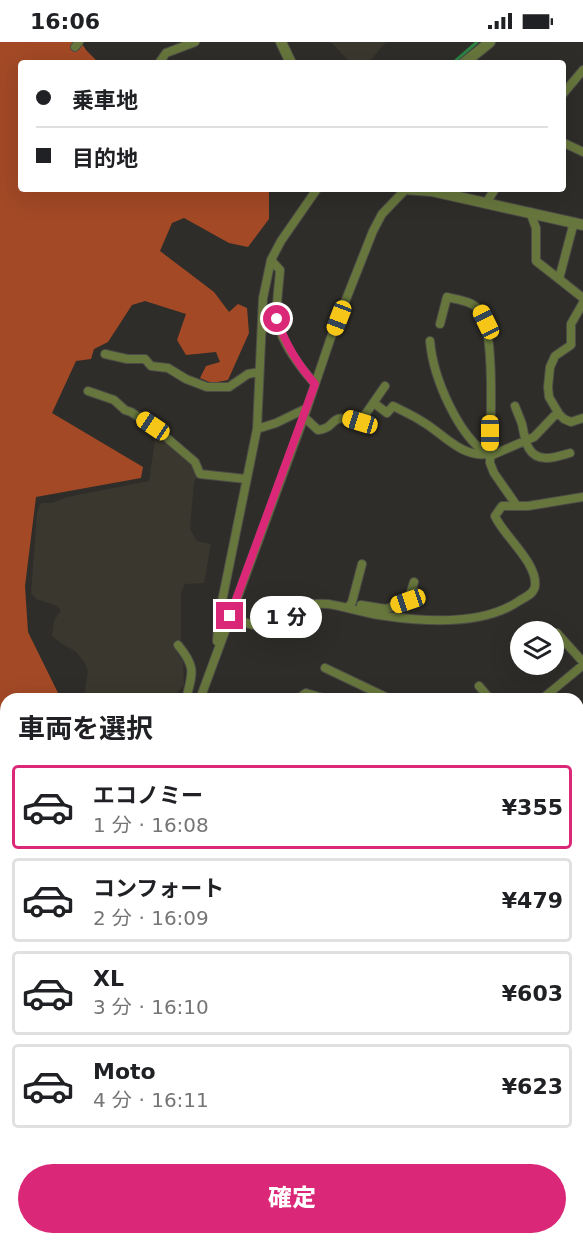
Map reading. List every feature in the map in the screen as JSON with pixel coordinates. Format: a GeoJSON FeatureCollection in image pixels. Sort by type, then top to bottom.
{"type":"FeatureCollection","features":[{"type":"Feature","properties":{"kind":"street"},"geometry":{"type":"LineString","coordinates":[[161,60],[166,53],[195,42]]}},
{"type":"Feature","properties":{"kind":"street"},"geometry":{"type":"LineString","coordinates":[[282,42],[290,60]]}},
{"type":"Feature","properties":{"kind":"street"},"geometry":{"type":"LineString","coordinates":[[468,60],[490,42]]}},
{"type":"Feature","properties":{"kind":"street"},"geometry":{"type":"LineString","coordinates":[[566,90],[583,70]]}},
{"type":"Feature","properties":{"kind":"street"},"geometry":{"type":"LineString","coordinates":[[566,144],[583,152]]}},
{"type":"Feature","properties":{"kind":"street"},"geometry":{"type":"LineString","coordinates":[[217,651],[219,616],[257,429],[263,298],[271,260],[315,192]]}},
{"type":"Feature","properties":{"kind":"street"},"geometry":{"type":"LineString","coordinates":[[202,693],[330,340],[373,231],[382,214],[402,192]]}},
{"type":"Feature","properties":{"kind":"street"},"geometry":{"type":"LineString","coordinates":[[436,192],[578,223],[559,279]]}},
{"type":"Feature","properties":{"kind":"street"},"geometry":{"type":"LineString","coordinates":[[486,203],[493,192]]}},
{"type":"Feature","properties":{"kind":"street"},"geometry":{"type":"LineString","coordinates":[[530,213],[536,228],[536,261],[583,297]]}},
{"type":"Feature","properties":{"kind":"street"},"geometry":{"type":"LineString","coordinates":[[271,260],[280,270],[277,319],[283,337],[303,371],[315,384]]}},
{"type":"Feature","properties":{"kind":"street"},"geometry":{"type":"LineString","coordinates":[[440,324],[447,297],[472,303],[480,310],[486,322],[489,343],[488,455],[494,473],[518,506]]}},
{"type":"Feature","properties":{"kind":"street"},"geometry":{"type":"LineString","coordinates":[[583,303],[571,324],[571,345],[555,356],[550,368],[548,387],[549,397],[564,419],[571,422],[583,418]]}},
{"type":"Feature","properties":{"kind":"street"},"geometry":{"type":"LineString","coordinates":[[430,341],[434,369],[455,416],[466,433],[488,455]]}},
{"type":"Feature","properties":{"kind":"street"},"geometry":{"type":"LineString","coordinates":[[105,354],[127,359],[144,359],[151,366],[168,368],[186,379],[207,387],[229,387],[248,374],[259,372]]}},
{"type":"Feature","properties":{"kind":"street"},"geometry":{"type":"LineString","coordinates":[[304,417],[318,430],[325,429],[337,418],[345,417],[360,422],[385,386]]}},
{"type":"Feature","properties":{"kind":"street"},"geometry":{"type":"LineString","coordinates":[[88,391],[114,400],[125,410],[153,426],[195,462],[200,474],[246,479]]}},
{"type":"Feature","properties":{"kind":"street"},"geometry":{"type":"LineString","coordinates":[[374,403],[387,413],[393,406],[422,421],[444,438],[479,455],[488,455],[524,442],[541,431],[546,423],[559,414]]}},
{"type":"Feature","properties":{"kind":"street"},"geometry":{"type":"LineString","coordinates":[[515,406],[522,424],[524,442],[531,452],[538,457],[549,459],[570,453]]}},
{"type":"Feature","properties":{"kind":"street"},"geometry":{"type":"LineString","coordinates":[[257,429],[276,423],[307,408]]}},
{"type":"Feature","properties":{"kind":"street"},"geometry":{"type":"LineString","coordinates":[[350,605],[386,616],[450,621],[485,616],[511,606],[532,593],[535,585],[533,575],[519,547],[497,523],[495,516],[502,506],[561,502],[583,497]]}},
{"type":"Feature","properties":{"kind":"street"},"geometry":{"type":"LineString","coordinates":[[350,605],[362,564]]}},
{"type":"Feature","properties":{"kind":"street"},"geometry":{"type":"LineString","coordinates":[[230,616],[251,625],[262,625],[287,611],[306,604],[386,609],[408,601],[414,582]]}},
{"type":"Feature","properties":{"kind":"street"},"geometry":{"type":"LineString","coordinates":[[549,693],[583,663],[564,641]]}},
{"type":"Feature","properties":{"kind":"street"},"geometry":{"type":"LineString","coordinates":[[178,645],[189,659],[192,669],[187,693]]}},
{"type":"Feature","properties":{"kind":"street"},"geometry":{"type":"LineString","coordinates":[[325,668],[377,693]]}},
{"type":"Feature","properties":{"kind":"street"},"geometry":{"type":"LineString","coordinates":[[479,686],[485,693]]}},
{"type":"Feature","properties":{"kind":"shaded area"},"geometry":{"type":"Polygon","coordinates":[[[0,42],[81,42],[96,60],[18,60],[18,192],[269,192],[269,219],[248,247],[229,243],[184,218],[172,223],[160,251],[214,292],[229,312],[238,304],[247,308],[249,333],[228,380],[212,383],[200,378],[206,366],[220,362],[216,352],[186,355],[177,340],[186,314],[145,301],[132,305],[108,342],[94,349],[91,359],[76,361],[52,413],[143,467],[141,478],[36,497],[25,586],[28,632],[58,693],[0,693],[0,42]]]}},
{"type":"Feature","properties":{"kind":"shaded area"},"geometry":{"type":"Polygon","coordinates":[[[331,42],[386,42],[371,60],[348,60],[331,42]]]}},
{"type":"Feature","properties":{"kind":"shaded area"},"geometry":{"type":"Polygon","coordinates":[[[155,440],[164,442],[166,440],[194,466],[197,476],[194,482],[190,529],[197,541],[211,544],[204,583],[185,584],[181,593],[181,640],[173,646],[183,662],[184,685],[177,693],[85,693],[88,671],[85,663],[75,651],[52,636],[54,621],[61,610],[57,606],[36,599],[31,593],[37,512],[41,503],[52,503],[67,497],[149,481],[155,440]]]}},
{"type":"Feature","properties":{"kind":"waterway"},"geometry":{"type":"LineString","coordinates":[[456,60],[477,42]]}},
{"type":"Feature","properties":{"kind":"route"},"geometry":{"type":"LineString","coordinates":[[230,616],[315,384],[303,371],[283,337],[277,319]]}}]}
